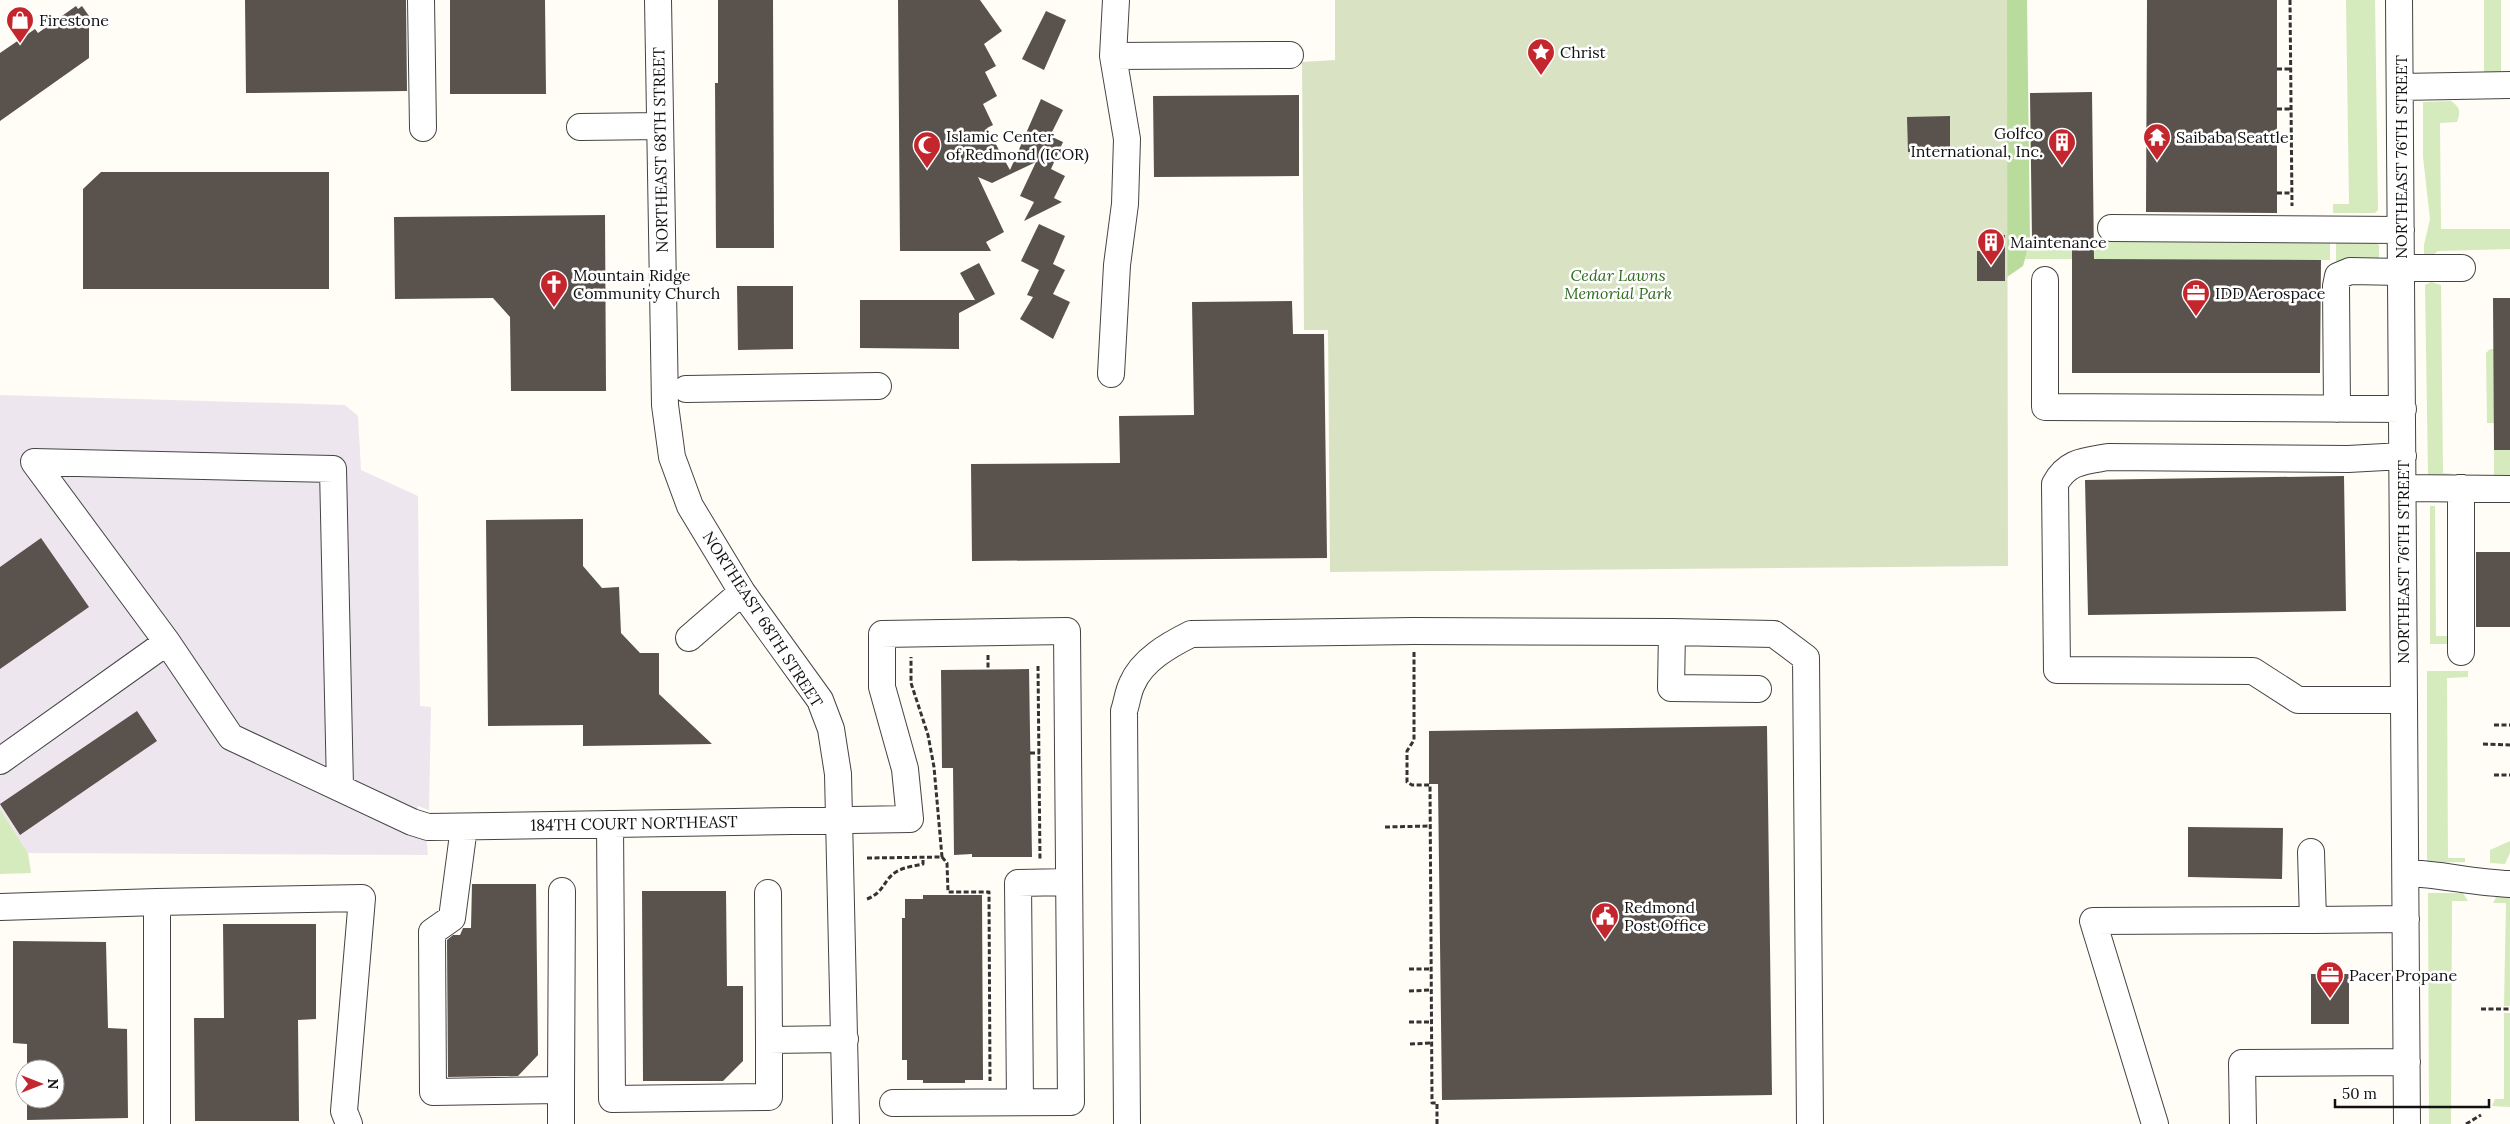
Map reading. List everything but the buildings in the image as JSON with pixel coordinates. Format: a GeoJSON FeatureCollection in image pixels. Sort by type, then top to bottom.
{"type":"FeatureCollection","features":[{"type":"Feature","properties":{"kind":"street"},"geometry":{"type":"LineString","coordinates":[[421,0],[423,128]]}},
{"type":"Feature","properties":{"kind":"street","name":"NORTHEAST 68TH STREET"},"geometry":{"type":"LineString","coordinates":[[658,0],[665,405],[672,458],[690,506],[742,592],[820,700],[830,729],[838,774],[846,1124]]}},
{"type":"Feature","properties":{"kind":"street"},"geometry":{"type":"LineString","coordinates":[[1111,374],[1117,266],[1125,204],[1127,139],[1113,56],[1116,0]]}},
{"type":"Feature","properties":{"kind":"street","name":"NORTHEAST 76TH STREET"},"geometry":{"type":"LineString","coordinates":[[2400,0],[2407,1124]]}},
{"type":"Feature","properties":{"kind":"street"},"geometry":{"type":"LineString","coordinates":[[1113,56],[1290,55]]}},
{"type":"Feature","properties":{"kind":"street"},"geometry":{"type":"LineString","coordinates":[[2400,87],[2510,85]]}},
{"type":"Feature","properties":{"kind":"street"},"geometry":{"type":"LineString","coordinates":[[580,126],[660,126]]}},
{"type":"Feature","properties":{"kind":"street"},"geometry":{"type":"LineString","coordinates":[[2111,228],[2401,230]]}},
{"type":"Feature","properties":{"kind":"street"},"geometry":{"type":"LineString","coordinates":[[2337,409],[2336,286],[2338,276],[2350,271],[2462,268]]}},
{"type":"Feature","properties":{"kind":"street"},"geometry":{"type":"LineString","coordinates":[[2045,280],[2045,407],[2402,409]]}},
{"type":"Feature","properties":{"kind":"street"},"geometry":{"type":"LineString","coordinates":[[686,389],[878,386]]}},
{"type":"Feature","properties":{"kind":"street"},"geometry":{"type":"LineString","coordinates":[[2402,456],[2348,459],[2108,458],[2079,462],[2061,472],[2055,484],[2057,670],[2253,671],[2298,700],[2404,700]]}},
{"type":"Feature","properties":{"kind":"street"},"geometry":{"type":"LineString","coordinates":[[34,462],[333,468],[340,787],[231,737],[166,642],[34,462]]}},
{"type":"Feature","properties":{"kind":"street"},"geometry":{"type":"LineString","coordinates":[[2403,488],[2510,488]]}},
{"type":"Feature","properties":{"kind":"street"},"geometry":{"type":"LineString","coordinates":[[2461,488],[2461,652]]}},
{"type":"Feature","properties":{"kind":"street"},"geometry":{"type":"LineString","coordinates":[[689,638],[742,592]]}},
{"type":"Feature","properties":{"kind":"street","name":"184TH COURT NORTHEAST"},"geometry":{"type":"LineString","coordinates":[[340,787],[428,827],[910,819],[905,769],[882,687],[882,634],[1067,631],[1069,882]]}},
{"type":"Feature","properties":{"kind":"street"},"geometry":{"type":"LineString","coordinates":[[1126,1124],[1124,711],[1132,683],[1150,660],[1171,644],[1191,634],[1414,631],[1774,634],[1806,658],[1810,1124]]}},
{"type":"Feature","properties":{"kind":"street"},"geometry":{"type":"LineString","coordinates":[[1672,632],[1671,688],[1758,689]]}},
{"type":"Feature","properties":{"kind":"street"},"geometry":{"type":"LineString","coordinates":[[0,761],[166,642]]}},
{"type":"Feature","properties":{"kind":"street"},"geometry":{"type":"LineString","coordinates":[[610,824],[612,1099],[769,1097],[768,892]]}},
{"type":"Feature","properties":{"kind":"street"},"geometry":{"type":"LineString","coordinates":[[464,826],[452,918],[432,932],[432,1092],[561,1090]]}},
{"type":"Feature","properties":{"kind":"street"},"geometry":{"type":"LineString","coordinates":[[2311,852],[2313,920]]}},
{"type":"Feature","properties":{"kind":"street"},"geometry":{"type":"LineString","coordinates":[[2406,873],[2433,874],[2482,884],[2510,884]]}},
{"type":"Feature","properties":{"kind":"street"},"geometry":{"type":"LineString","coordinates":[[893,1103],[980,1105],[1020,1102],[1072,1102],[1069,882],[1018,882],[1020,1102]]}},
{"type":"Feature","properties":{"kind":"street"},"geometry":{"type":"LineString","coordinates":[[561,1124],[562,891]]}},
{"type":"Feature","properties":{"kind":"street"},"geometry":{"type":"LineString","coordinates":[[0,907],[362,898],[344,1111],[349,1124]]}},
{"type":"Feature","properties":{"kind":"street"},"geometry":{"type":"LineString","coordinates":[[157,902],[157,1124]]}},
{"type":"Feature","properties":{"kind":"street"},"geometry":{"type":"LineString","coordinates":[[2155,1124],[2093,922],[2406,919]]}},
{"type":"Feature","properties":{"kind":"street"},"geometry":{"type":"LineString","coordinates":[[769,1040],[845,1039]]}},
{"type":"Feature","properties":{"kind":"street"},"geometry":{"type":"LineString","coordinates":[[2243,1124],[2242,1063],[2407,1062]]}},
{"type":"Feature","properties":{"kind":"path"},"geometry":{"type":"LineString","coordinates":[[2290,0],[2292,229]]}},
{"type":"Feature","properties":{"kind":"path"},"geometry":{"type":"LineString","coordinates":[[2277,69],[2291,69]]}},
{"type":"Feature","properties":{"kind":"path"},"geometry":{"type":"LineString","coordinates":[[2277,109],[2292,109]]}},
{"type":"Feature","properties":{"kind":"path"},"geometry":{"type":"LineString","coordinates":[[2277,193],[2292,193]]}},
{"type":"Feature","properties":{"kind":"path"},"geometry":{"type":"LineString","coordinates":[[1414,646],[1414,740],[1407,751],[1407,782],[1412,785],[1430,785],[1432,1103],[1437,1103],[1437,1124]]}},
{"type":"Feature","properties":{"kind":"path"},"geometry":{"type":"LineString","coordinates":[[1038,666],[1040,863]]}},
{"type":"Feature","properties":{"kind":"path"},"geometry":{"type":"LineString","coordinates":[[2494,725],[2510,725]]}},
{"type":"Feature","properties":{"kind":"path"},"geometry":{"type":"LineString","coordinates":[[2483,744],[2510,745]]}},
{"type":"Feature","properties":{"kind":"path"},"geometry":{"type":"LineString","coordinates":[[2494,775],[2510,775]]}},
{"type":"Feature","properties":{"kind":"path"},"geometry":{"type":"LineString","coordinates":[[1385,827],[1430,826]]}},
{"type":"Feature","properties":{"kind":"path"},"geometry":{"type":"LineString","coordinates":[[867,898],[879,892],[896,872],[923,864],[923,857]]}},
{"type":"Feature","properties":{"kind":"path"},"geometry":{"type":"LineString","coordinates":[[942,857],[947,863],[948,892],[989,892],[980,1105]]}},
{"type":"Feature","properties":{"kind":"path"},"geometry":{"type":"LineString","coordinates":[[1409,969],[1431,969]]}},
{"type":"Feature","properties":{"kind":"path"},"geometry":{"type":"LineString","coordinates":[[1409,991],[1431,990]]}},
{"type":"Feature","properties":{"kind":"path"},"geometry":{"type":"LineString","coordinates":[[2481,1009],[2510,1009]]}},
{"type":"Feature","properties":{"kind":"path"},"geometry":{"type":"LineString","coordinates":[[1409,1022],[1432,1022]]}},
{"type":"Feature","properties":{"kind":"path"},"geometry":{"type":"LineString","coordinates":[[1410,1044],[1432,1044]]}},
{"type":"Feature","properties":{"kind":"path"},"geometry":{"type":"LineString","coordinates":[[2466,1124],[2481,1115]]}},
{"type":"Feature","properties":{"kind":"shaded area"},"geometry":{"type":"Polygon","coordinates":[[[0,395],[345,405],[358,416],[361,470],[418,496],[420,706],[431,707],[429,810],[418,806],[409,834],[426,834],[428,855],[28,853],[0,809],[0,395]]]}},
{"type":"Feature","properties":{"kind":"green space","name":"Cedar Lawns Memorial Park"},"geometry":{"type":"Polygon","coordinates":[[[1335,0],[2007,0],[2008,566],[1330,572],[1328,330],[1304,330],[1302,62],[1335,60],[1335,0]]]}},
{"type":"Feature","properties":{"kind":"green space"},"geometry":{"type":"Polygon","coordinates":[[[2007,0],[2027,0],[2030,241],[2023,266],[2007,277],[2007,0]]]}},
{"type":"Feature","properties":{"kind":"green space"},"geometry":{"type":"Polygon","coordinates":[[[2346,0],[2375,0],[2378,210],[2375,213],[2333,213],[2333,204],[2349,204],[2346,0]]]}},
{"type":"Feature","properties":{"kind":"green space"},"geometry":{"type":"Polygon","coordinates":[[[2484,0],[2501,0],[2501,78],[2484,78],[2484,0]]]}},
{"type":"Feature","properties":{"kind":"green space"},"geometry":{"type":"Polygon","coordinates":[[[2451,101],[2459,110],[2457,122],[2440,123],[2441,229],[2510,229],[2510,249],[2438,251],[2433,255],[2434,264],[2424,258],[2424,245],[2430,219],[2423,157],[2423,102],[2451,101]]]}},
{"type":"Feature","properties":{"kind":"green space"},"geometry":{"type":"Polygon","coordinates":[[[2030,241],[2330,242],[2330,260],[2025,259],[2030,241]]]}},
{"type":"Feature","properties":{"kind":"green space"},"geometry":{"type":"Polygon","coordinates":[[[2336,242],[2374,242],[2379,245],[2379,258],[2376,261],[2336,261],[2336,242]]]}},
{"type":"Feature","properties":{"kind":"green space"},"geometry":{"type":"Polygon","coordinates":[[[2431,282],[2441,285],[2443,473],[2453,474],[2450,478],[2434,478],[2428,475],[2425,285],[2431,282]]]}},
{"type":"Feature","properties":{"kind":"green space"},"geometry":{"type":"Polygon","coordinates":[[[2490,349],[2494,349],[2494,423],[2487,423],[2486,353],[2490,349]]]}},
{"type":"Feature","properties":{"kind":"green space"},"geometry":{"type":"Polygon","coordinates":[[[2494,450],[2510,450],[2510,483],[2494,483],[2494,450]]]}},
{"type":"Feature","properties":{"kind":"green space"},"geometry":{"type":"Polygon","coordinates":[[[2430,506],[2435,506],[2436,636],[2455,636],[2456,644],[2430,644],[2430,506]]]}},
{"type":"Feature","properties":{"kind":"green space"},"geometry":{"type":"Polygon","coordinates":[[[2427,671],[2468,671],[2468,677],[2447,678],[2448,858],[2465,858],[2465,862],[2427,863],[2427,671]]]}},
{"type":"Feature","properties":{"kind":"green space"},"geometry":{"type":"Polygon","coordinates":[[[0,809],[28,853],[31,873],[0,874],[0,809]]]}},
{"type":"Feature","properties":{"kind":"green space"},"geometry":{"type":"Polygon","coordinates":[[[2510,841],[2510,853],[2505,864],[2490,863],[2490,850],[2510,841]]]}},
{"type":"Feature","properties":{"kind":"green space"},"geometry":{"type":"Polygon","coordinates":[[[2428,893],[2463,893],[2468,901],[2452,901],[2451,1124],[2429,1124],[2428,893]]]}},
{"type":"Feature","properties":{"kind":"green space"},"geometry":{"type":"Polygon","coordinates":[[[2498,893],[2510,893],[2510,1006],[2504,1006],[2506,903],[2493,903],[2498,893]]]}},
{"type":"Feature","properties":{"kind":"green space"},"geometry":{"type":"Polygon","coordinates":[[[2504,1013],[2510,1013],[2510,1107],[2492,1106],[2495,1099],[2504,1099],[2504,1013]]]}},
{"type":"Feature","properties":{"kind":"place","name":"Firestone"},"geometry":{"type":"Point","coordinates":[20,44]}},
{"type":"Feature","properties":{"kind":"place","name":"Christ"},"geometry":{"type":"Point","coordinates":[1541,76]}},
{"type":"Feature","properties":{"kind":"place","name":"Saibaba Seattle"},"geometry":{"type":"Point","coordinates":[2157,161]}},
{"type":"Feature","properties":{"kind":"place","name":"Golfco International, Inc."},"geometry":{"type":"Point","coordinates":[2062,166]}},
{"type":"Feature","properties":{"kind":"place","name":"Islamic Center of Redmond (ICOR)"},"geometry":{"type":"Point","coordinates":[927,169]}},
{"type":"Feature","properties":{"kind":"place","name":"Maintenance"},"geometry":{"type":"Point","coordinates":[1991,266]}},
{"type":"Feature","properties":{"kind":"place","name":"Mountain Ridge Community Church"},"geometry":{"type":"Point","coordinates":[554,308]}},
{"type":"Feature","properties":{"kind":"place","name":"IDD Aerospace"},"geometry":{"type":"Point","coordinates":[2196,317]}},
{"type":"Feature","properties":{"kind":"place","name":"Redmond Post Office"},"geometry":{"type":"Point","coordinates":[1605,940]}},
{"type":"Feature","properties":{"kind":"place","name":"Pacer Propane"},"geometry":{"type":"Point","coordinates":[2330,999]}}]}
